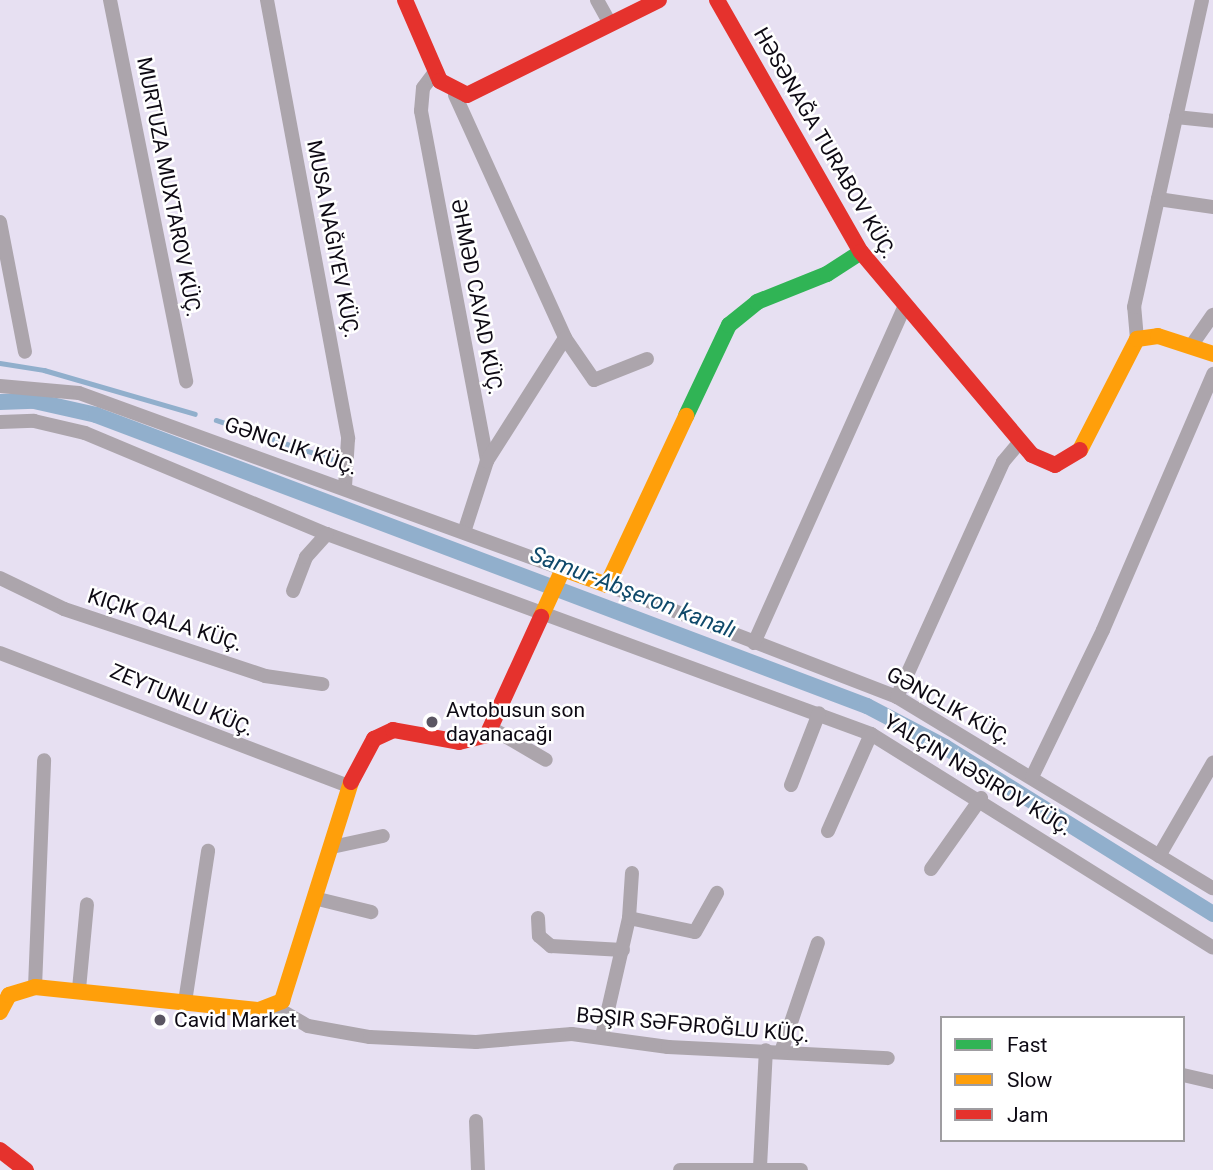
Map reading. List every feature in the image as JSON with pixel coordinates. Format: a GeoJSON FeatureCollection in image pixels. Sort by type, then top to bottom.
{"type":"FeatureCollection","features":[{"type":"Feature","properties":{"kind":"street","name":"MURTUZA MUXTAROV KÜÇ."},"geometry":{"type":"LineString","coordinates":[[110,0],[186,382]]}},
{"type":"Feature","properties":{"kind":"street"},"geometry":{"type":"LineString","coordinates":[[267,0],[348,439],[345,486]]}},
{"type":"Feature","properties":{"kind":"street"},"geometry":{"type":"LineString","coordinates":[[405,0],[435,72],[455,95],[565,338],[594,380],[647,359]]}},
{"type":"Feature","properties":{"kind":"street"},"geometry":{"type":"LineString","coordinates":[[597,0],[610,23]]}},
{"type":"Feature","properties":{"kind":"street"},"geometry":{"type":"LineString","coordinates":[[455,95],[477,92],[659,0]]}},
{"type":"Feature","properties":{"kind":"street","name":"HƏSƏNAĞA TURABOV KÜÇ."},"geometry":{"type":"LineString","coordinates":[[717,0],[861,251],[904,307],[1020,442],[1042,461],[1055,465],[1076,458],[1137,339]]}},
{"type":"Feature","properties":{"kind":"street"},"geometry":{"type":"LineString","coordinates":[[1213,2],[1201,0],[1132,320],[1137,339],[1158,336],[1213,354]]}},
{"type":"Feature","properties":{"kind":"street","name":"ƏHMƏD CAVAD KÜÇ."},"geometry":{"type":"LineString","coordinates":[[435,72],[423,88],[421,111],[487,461],[464,532]]}},
{"type":"Feature","properties":{"kind":"street"},"geometry":{"type":"LineString","coordinates":[[1176,117],[1213,121]]}},
{"type":"Feature","properties":{"kind":"street"},"geometry":{"type":"LineString","coordinates":[[1158,199],[1213,206]]}},
{"type":"Feature","properties":{"kind":"street"},"geometry":{"type":"LineString","coordinates":[[0,222],[25,352]]}},
{"type":"Feature","properties":{"kind":"street"},"geometry":{"type":"LineString","coordinates":[[275,1007],[286,994],[318,899],[348,786],[382,733],[468,743],[493,729],[548,609],[560,575],[607,585],[729,325],[757,302],[827,274],[861,251]]}},
{"type":"Feature","properties":{"kind":"street"},"geometry":{"type":"LineString","coordinates":[[754,643],[904,307]]}},
{"type":"Feature","properties":{"kind":"street"},"geometry":{"type":"LineString","coordinates":[[1191,346],[1213,314]]}},
{"type":"Feature","properties":{"kind":"street"},"geometry":{"type":"LineString","coordinates":[[487,461],[565,338]]}},
{"type":"Feature","properties":{"kind":"street"},"geometry":{"type":"LineString","coordinates":[[1031,777],[1103,630],[1213,373]]}},
{"type":"Feature","properties":{"kind":"street","name":"GƏNCLIK KÜÇ."},"geometry":{"type":"LineString","coordinates":[[0,386],[79,393],[345,486],[464,532],[560,575]]}},
{"type":"Feature","properties":{"kind":"street"},"geometry":{"type":"LineString","coordinates":[[0,422],[34,421],[85,433],[327,534],[548,609],[871,734],[981,798],[1213,948]]}},
{"type":"Feature","properties":{"kind":"street"},"geometry":{"type":"LineString","coordinates":[[897,697],[1003,462],[1020,442]]}},
{"type":"Feature","properties":{"kind":"street"},"geometry":{"type":"LineString","coordinates":[[293,591],[306,557],[327,534]]}},
{"type":"Feature","properties":{"kind":"street","name":"KIÇIK QALA KÜÇ."},"geometry":{"type":"LineString","coordinates":[[0,578],[52,604],[265,676],[322,684]]}},
{"type":"Feature","properties":{"kind":"street","name":"GƏNCLIK KÜÇ."},"geometry":{"type":"LineString","coordinates":[[607,585],[897,697],[1213,888]]}},
{"type":"Feature","properties":{"kind":"street","name":"ZEYTUNLU KÜÇ."},"geometry":{"type":"LineString","coordinates":[[0,653],[348,786]]}},
{"type":"Feature","properties":{"kind":"street"},"geometry":{"type":"LineString","coordinates":[[790,785],[819,713]]}},
{"type":"Feature","properties":{"kind":"street"},"geometry":{"type":"LineString","coordinates":[[493,729],[546,760]]}},
{"type":"Feature","properties":{"kind":"street"},"geometry":{"type":"LineString","coordinates":[[828,831],[871,734]]}},
{"type":"Feature","properties":{"kind":"street"},"geometry":{"type":"LineString","coordinates":[[35,987],[44,760]]}},
{"type":"Feature","properties":{"kind":"street"},"geometry":{"type":"LineString","coordinates":[[1159,856],[1213,762]]}},
{"type":"Feature","properties":{"kind":"street"},"geometry":{"type":"LineString","coordinates":[[931,869],[981,798]]}},
{"type":"Feature","properties":{"kind":"street"},"geometry":{"type":"LineString","coordinates":[[332,847],[383,836]]}},
{"type":"Feature","properties":{"kind":"street"},"geometry":{"type":"LineString","coordinates":[[185,1002],[208,851]]}},
{"type":"Feature","properties":{"kind":"street"},"geometry":{"type":"LineString","coordinates":[[602,1035],[629,918],[632,873]]}},
{"type":"Feature","properties":{"kind":"street"},"geometry":{"type":"LineString","coordinates":[[629,918],[695,932],[717,893]]}},
{"type":"Feature","properties":{"kind":"street"},"geometry":{"type":"LineString","coordinates":[[318,899],[371,912]]}},
{"type":"Feature","properties":{"kind":"street"},"geometry":{"type":"LineString","coordinates":[[79,989],[87,904]]}},
{"type":"Feature","properties":{"kind":"street"},"geometry":{"type":"LineString","coordinates":[[538,918],[539,936],[551,946],[623,950]]}},
{"type":"Feature","properties":{"kind":"street"},"geometry":{"type":"LineString","coordinates":[[760,1167],[773,1051],[818,943]]}},
{"type":"Feature","properties":{"kind":"street","name":"BƏŞIR SƏFƏROĞLU KÜÇ."},"geometry":{"type":"LineString","coordinates":[[1,1005],[35,987],[79,989],[185,1002],[275,1007],[309,1026],[370,1037],[476,1042],[602,1035],[668,1047],[888,1058]]}},
{"type":"Feature","properties":{"kind":"street"},"geometry":{"type":"LineString","coordinates":[[1185,1075],[1213,1082]]}},
{"type":"Feature","properties":{"kind":"street"},"geometry":{"type":"LineString","coordinates":[[476,1121],[478,1170]]}},
{"type":"Feature","properties":{"kind":"street"},"geometry":{"type":"LineString","coordinates":[[0,1150],[26,1170]]}},
{"type":"Feature","properties":{"kind":"street"},"geometry":{"type":"LineString","coordinates":[[680,1170],[760,1167],[801,1170]]}},
{"type":"Feature","properties":{"kind":"waterway"},"geometry":{"type":"LineString","coordinates":[[0,363],[44,370],[195,414]]}},
{"type":"Feature","properties":{"kind":"waterway","name":"Samur-Abşeron kanalı"},"geometry":{"type":"LineString","coordinates":[[0,402],[34,401],[96,415],[867,706],[945,747],[1213,914]]}},
{"type":"Feature","properties":{"kind":"waterway"},"geometry":{"type":"LineString","coordinates":[[216,420],[332,459]]}},
{"type":"Feature","properties":{"kind":"traffic: fast"},"geometry":{"type":"LineString","coordinates":[[686,416],[729,325],[757,302],[827,274],[861,252]]}},
{"type":"Feature","properties":{"kind":"traffic: slow"},"geometry":{"type":"LineString","coordinates":[[1080,450],[1137,339],[1158,336],[1213,354]]}},
{"type":"Feature","properties":{"kind":"traffic: slow"},"geometry":{"type":"LineString","coordinates":[[541,617],[563,569],[607,585],[686,416]]}},
{"type":"Feature","properties":{"kind":"traffic: slow"},"geometry":{"type":"LineString","coordinates":[[0,1012],[9,995],[35,987],[259,1010],[282,1001],[351,782]]}},
{"type":"Feature","properties":{"kind":"traffic: jam"},"geometry":{"type":"LineString","coordinates":[[405,0],[440,81],[467,95],[659,0]]}},
{"type":"Feature","properties":{"kind":"traffic: jam"},"geometry":{"type":"LineString","coordinates":[[717,0],[861,252],[1032,455],[1055,465],[1080,450]]}},
{"type":"Feature","properties":{"kind":"traffic: jam"},"geometry":{"type":"LineString","coordinates":[[351,782],[374,739],[393,730],[459,742],[487,735],[541,617]]}},
{"type":"Feature","properties":{"kind":"traffic: jam"},"geometry":{"type":"LineString","coordinates":[[0,1150],[26,1170]]}},
{"type":"Feature","properties":{"kind":"place","name":"Avtobusun son dayanacağı"},"geometry":{"type":"Point","coordinates":[432,722]}},
{"type":"Feature","properties":{"kind":"place","name":"Cavid Market"},"geometry":{"type":"Point","coordinates":[160,1020]}}]}
